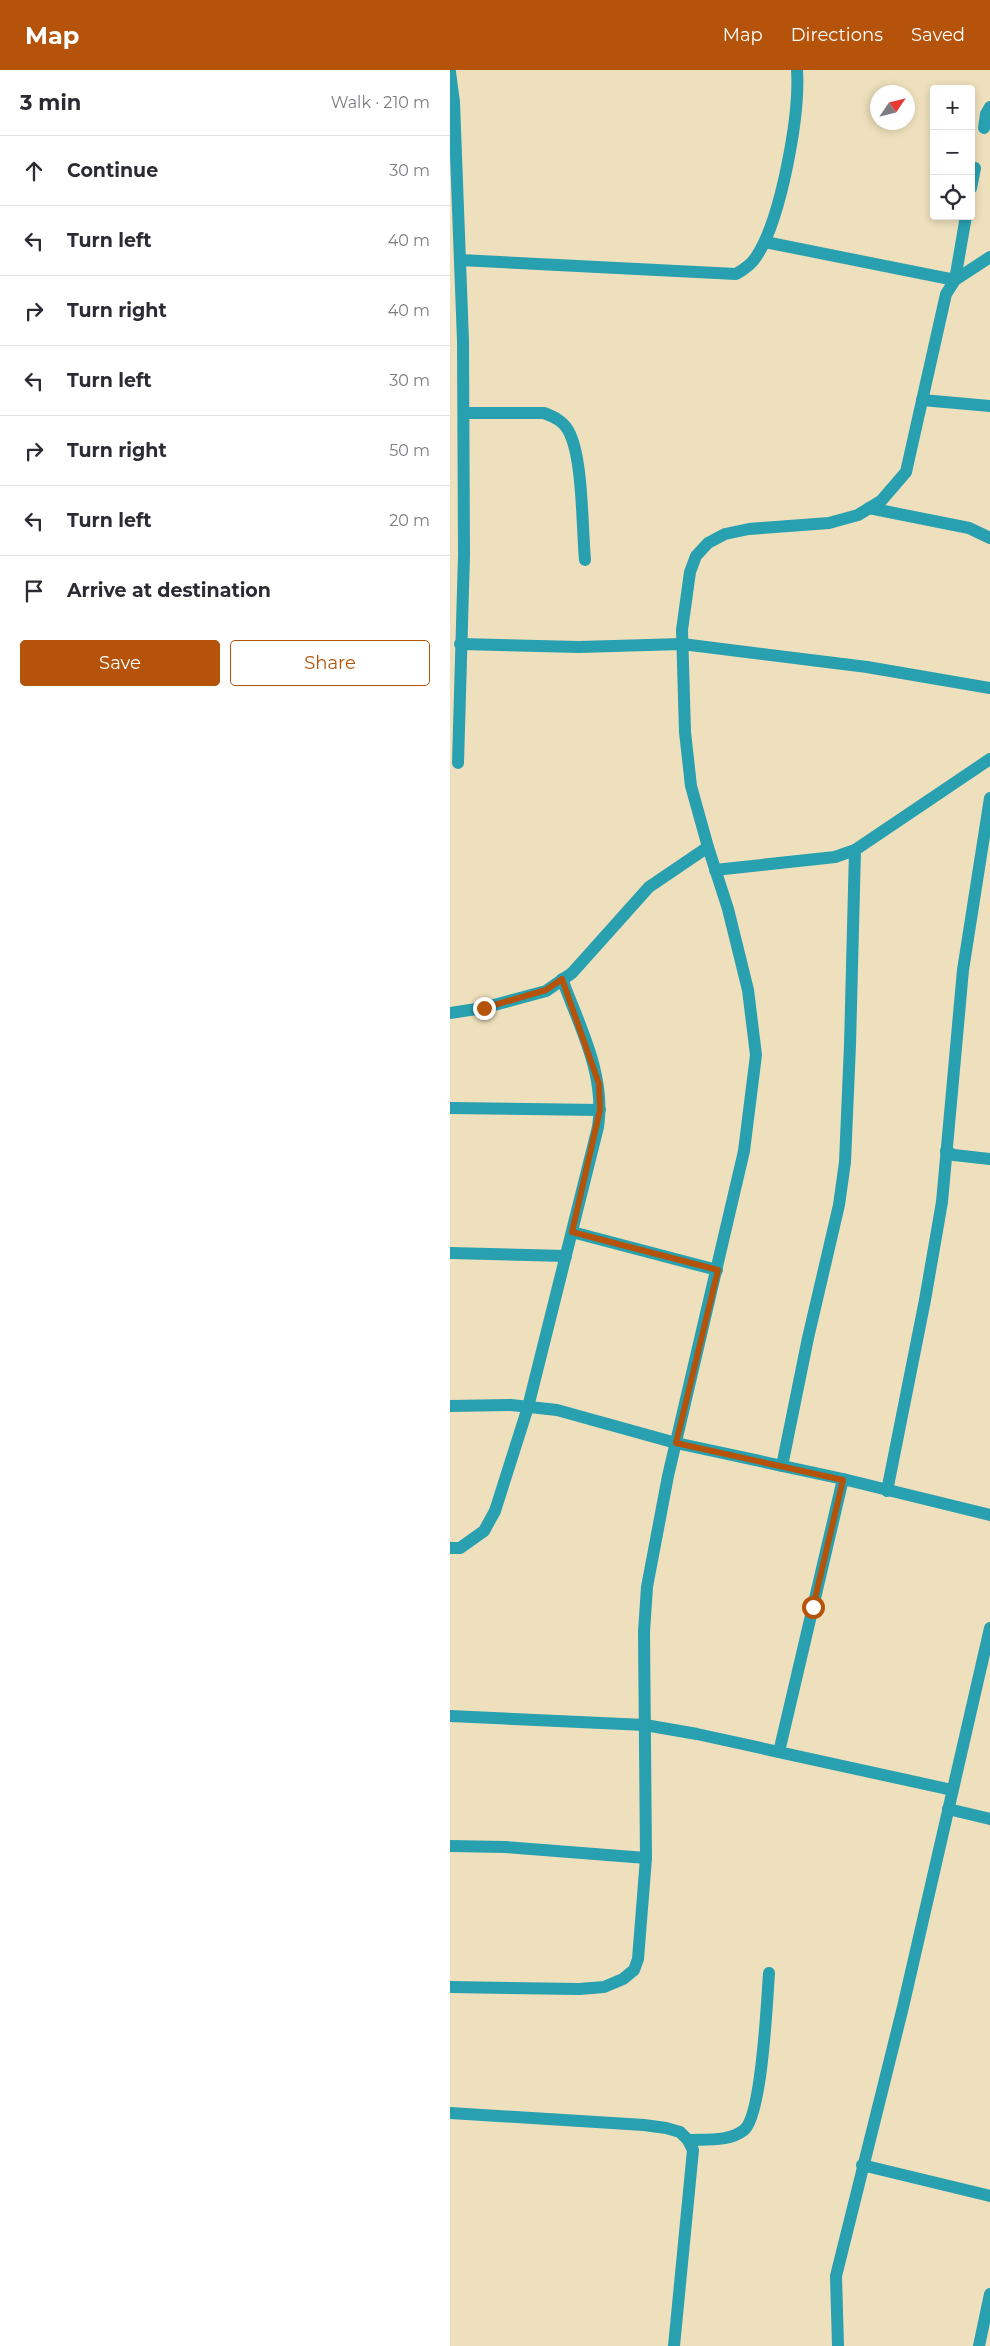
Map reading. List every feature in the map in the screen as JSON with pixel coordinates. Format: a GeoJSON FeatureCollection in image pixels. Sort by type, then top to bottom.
{"type":"FeatureCollection","features":[{"type":"Feature","properties":{"kind":"street"},"geometry":{"type":"LineString","coordinates":[[460,260],[736,274],[755,259],[765,242],[776,211],[787,166],[796,112],[797,70]]}},
{"type":"Feature","properties":{"kind":"street"},"geometry":{"type":"LineString","coordinates":[[450,72],[454,102],[464,412],[464,555],[458,763]]}},
{"type":"Feature","properties":{"kind":"street"},"geometry":{"type":"LineString","coordinates":[[984,128],[986,114],[990,107]]}},
{"type":"Feature","properties":{"kind":"street"},"geometry":{"type":"LineString","coordinates":[[450,1987],[579,1989],[604,1987],[623,1979],[634,1970],[638,1959],[646,1858],[644,1632],[647,1587],[676,1443],[718,1270],[744,1151],[756,1054],[748,990],[728,909],[708,847],[690,777],[685,732],[682,630],[690,572],[696,556],[708,543],[726,534],[749,529],[829,523],[858,515],[882,501],[906,472],[946,294],[955,280],[965,220]]}},
{"type":"Feature","properties":{"kind":"street"},"geometry":{"type":"LineString","coordinates":[[765,242],[955,280],[990,257]]}},
{"type":"Feature","properties":{"kind":"street"},"geometry":{"type":"LineString","coordinates":[[922,400],[990,406]]}},
{"type":"Feature","properties":{"kind":"street"},"geometry":{"type":"LineString","coordinates":[[464,412],[544,413],[564,424],[570,433],[579,472],[585,560]]}},
{"type":"Feature","properties":{"kind":"street"},"geometry":{"type":"LineString","coordinates":[[869,508],[969,528],[990,538]]}},
{"type":"Feature","properties":{"kind":"street"},"geometry":{"type":"LineString","coordinates":[[460,644],[579,647],[682,644],[867,667],[990,688]]}},
{"type":"Feature","properties":{"kind":"street"},"geometry":{"type":"LineString","coordinates":[[715,870],[835,857],[855,850],[990,759]]}},
{"type":"Feature","properties":{"kind":"street"},"geometry":{"type":"LineString","coordinates":[[887,1490],[925,1300],[942,1202],[963,970],[990,798]]}},
{"type":"Feature","properties":{"kind":"street"},"geometry":{"type":"LineString","coordinates":[[450,1014],[517,1000],[546,990],[572,973],[649,887],[708,847]]}},
{"type":"Feature","properties":{"kind":"street"},"geometry":{"type":"LineString","coordinates":[[782,1466],[808,1338],[839,1206],[844,1171],[850,1045],[855,850]]}},
{"type":"Feature","properties":{"kind":"street"},"geometry":{"type":"LineString","coordinates":[[450,1548],[460,1548],[484,1531],[495,1511],[528,1407],[572,1232],[600,1110],[599,1084],[562,979]]}},
{"type":"Feature","properties":{"kind":"street"},"geometry":{"type":"LineString","coordinates":[[450,1108],[600,1110]]}},
{"type":"Feature","properties":{"kind":"street"},"geometry":{"type":"LineString","coordinates":[[946,1151],[954,1155],[990,1159]]}},
{"type":"Feature","properties":{"kind":"street"},"geometry":{"type":"LineString","coordinates":[[572,1232],[718,1270]]}},
{"type":"Feature","properties":{"kind":"street"},"geometry":{"type":"LineString","coordinates":[[450,1253],[566,1256]]}},
{"type":"Feature","properties":{"kind":"street"},"geometry":{"type":"LineString","coordinates":[[450,1406],[528,1407],[557,1410],[676,1443],[990,1515]]}},
{"type":"Feature","properties":{"kind":"street"},"geometry":{"type":"LineString","coordinates":[[779,1752],[843,1480]]}},
{"type":"Feature","properties":{"kind":"street"},"geometry":{"type":"LineString","coordinates":[[838,2346],[836,2276],[862,2165],[903,2007],[952,1790],[985,1671],[990,1628]]}},
{"type":"Feature","properties":{"kind":"street"},"geometry":{"type":"LineString","coordinates":[[450,1716],[645,1726],[697,1734],[952,1790]]}},
{"type":"Feature","properties":{"kind":"street"},"geometry":{"type":"LineString","coordinates":[[948,1809],[990,1819]]}},
{"type":"Feature","properties":{"kind":"street"},"geometry":{"type":"LineString","coordinates":[[450,1846],[505,1847],[646,1858]]}},
{"type":"Feature","properties":{"kind":"street"},"geometry":{"type":"LineString","coordinates":[[688,2140],[724,2138],[736,2135],[746,2128],[751,2118],[757,2098],[769,1973]]}},
{"type":"Feature","properties":{"kind":"street"},"geometry":{"type":"LineString","coordinates":[[450,2113],[644,2125],[680,2132],[688,2140],[693,2150],[674,2346]]}},
{"type":"Feature","properties":{"kind":"street"},"geometry":{"type":"LineString","coordinates":[[862,2165],[990,2196]]}},
{"type":"Feature","properties":{"kind":"street"},"geometry":{"type":"LineString","coordinates":[[980,2346],[990,2294]]}},
{"type":"Feature","properties":{"kind":"route"},"geometry":{"type":"LineString","coordinates":[[484,1008],[517,1000],[546,990],[562,979],[599,1084],[600,1110],[598,1127],[572,1232],[718,1270],[676,1443],[843,1480],[813,1607]]}}]}
